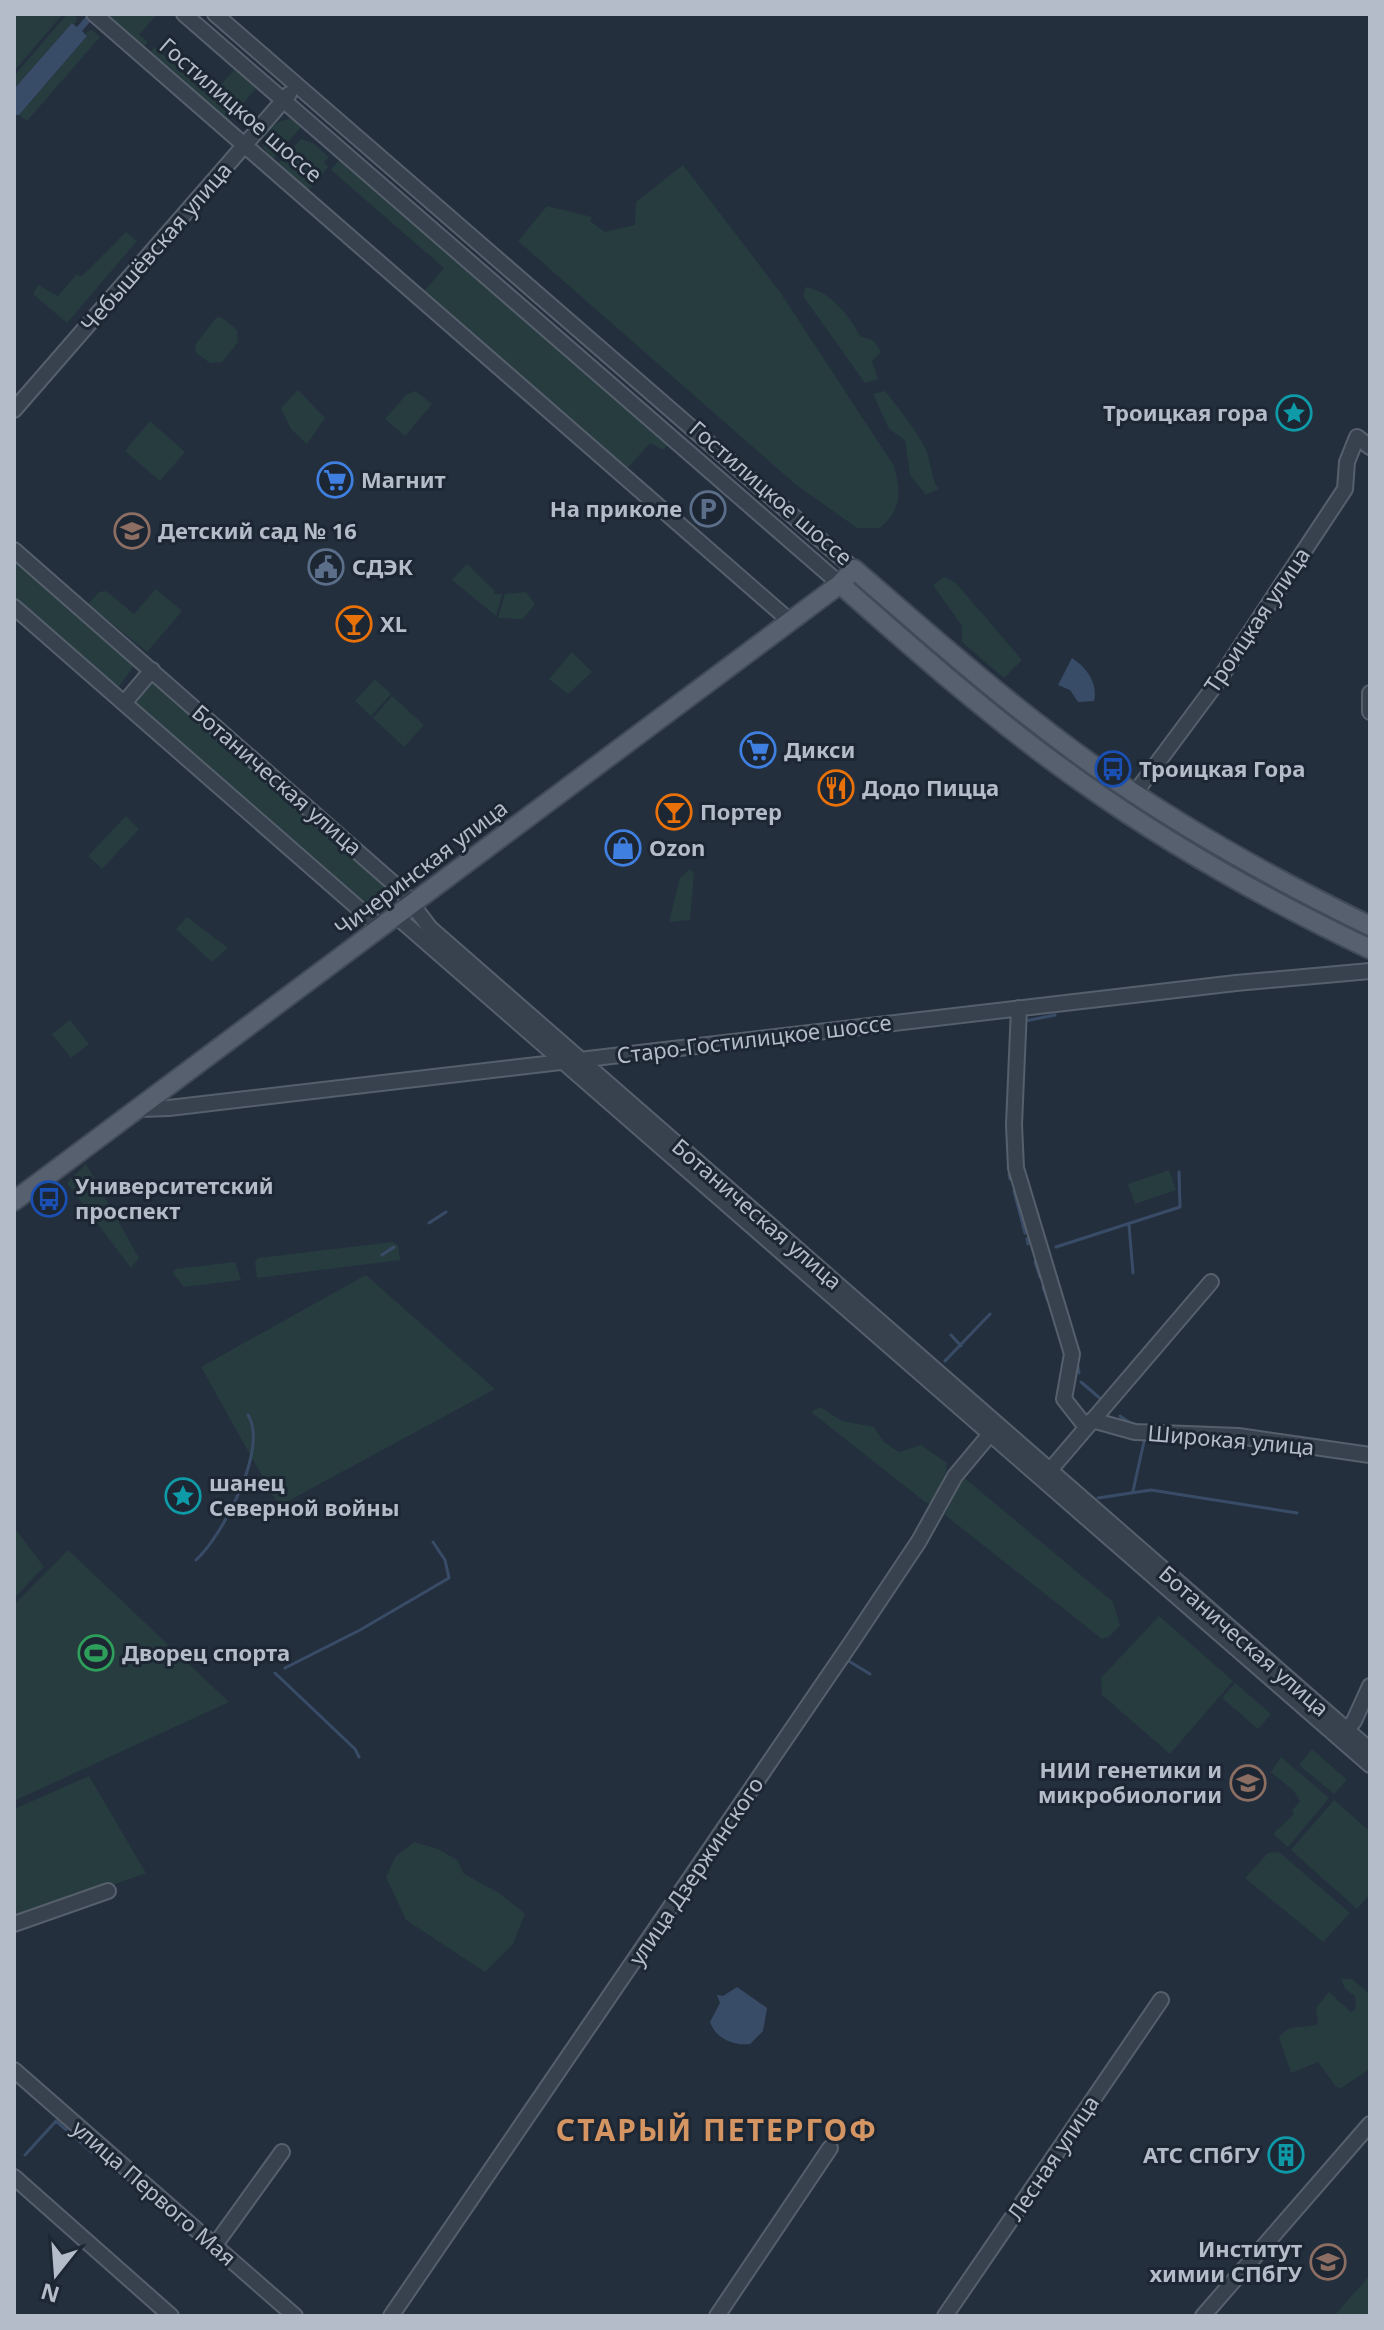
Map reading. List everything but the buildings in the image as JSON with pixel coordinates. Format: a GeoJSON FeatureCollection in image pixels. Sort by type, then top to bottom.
{"type":"FeatureCollection","features":[{"type":"Feature","properties":{"kind":"main road","name":"Чичеринская улица"},"geometry":{"type":"LineString","coordinates":[[14,1201],[840,584],[854,569]]}},
{"type":"Feature","properties":{"kind":"main road","name":"Гостилицкое шоссе"},"geometry":{"type":"LineString","coordinates":[[854,569],[1004,698],[1141,797],[1249,863],[1370,926]]}},
{"type":"Feature","properties":{"kind":"main road","name":"Гостилицкое шоссе"},"geometry":{"type":"LineString","coordinates":[[840,584],[975,701],[1135,818],[1260,893],[1370,949]]}},
{"type":"Feature","properties":{"kind":"main road"},"geometry":{"type":"LineString","coordinates":[[1135,818],[1141,797]]}},
{"type":"Feature","properties":{"kind":"street","name":"Гостилицкое шоссе"},"geometry":{"type":"LineString","coordinates":[[94,14],[790,621]]}},
{"type":"Feature","properties":{"kind":"street","name":"Гостилицкое шоссе"},"geometry":{"type":"LineString","coordinates":[[184,14],[840,584]]}},
{"type":"Feature","properties":{"kind":"street","name":"Гостилицкое шоссе"},"geometry":{"type":"LineString","coordinates":[[215,14],[854,569]]}},
{"type":"Feature","properties":{"kind":"street","name":"Чебышёвская улица"},"geometry":{"type":"LineString","coordinates":[[14,410],[297,85]]}},
{"type":"Feature","properties":{"kind":"street","name":"Троицкая улица"},"geometry":{"type":"LineString","coordinates":[[1141,797],[1345,489],[1347,462],[1357,437],[1370,447]]}},
{"type":"Feature","properties":{"kind":"street","name":"Ботаническая улица"},"geometry":{"type":"LineString","coordinates":[[14,550],[401,890],[404,911],[430,928],[573,1061],[1344,1734],[1370,1765]]}},
{"type":"Feature","properties":{"kind":"street","name":"Ботаническая улица"},"geometry":{"type":"LineString","coordinates":[[14,607],[381,928]]}},
{"type":"Feature","properties":{"kind":"street"},"geometry":{"type":"LineString","coordinates":[[125,702],[152,670]]}},
{"type":"Feature","properties":{"kind":"street"},"geometry":{"type":"LineString","coordinates":[[1370,693],[1370,712]]}},
{"type":"Feature","properties":{"kind":"street","name":"Старо-Гостилицкое шоссе"},"geometry":{"type":"LineString","coordinates":[[139,1109],[1370,971]]}},
{"type":"Feature","properties":{"kind":"street"},"geometry":{"type":"LineString","coordinates":[[1019,1008],[1014,1125],[1016,1168],[1072,1354],[1064,1399],[1089,1423]]}},
{"type":"Feature","properties":{"kind":"street"},"geometry":{"type":"LineString","coordinates":[[1046,1474],[1211,1282]]}},
{"type":"Feature","properties":{"kind":"street","name":"Широкая улица"},"geometry":{"type":"LineString","coordinates":[[1089,1423],[1135,1432],[1238,1436],[1370,1455]]}},
{"type":"Feature","properties":{"kind":"street","name":"улица Дзержинского"},"geometry":{"type":"LineString","coordinates":[[391,2316],[853,1640],[919,1541],[955,1476],[994,1429]]}},
{"type":"Feature","properties":{"kind":"street"},"geometry":{"type":"LineString","coordinates":[[1344,1734],[1370,1686]]}},
{"type":"Feature","properties":{"kind":"street","name":"Ботаническая улица"},"geometry":{"type":"LineString","coordinates":[[1344,1734],[1370,1750]]}},
{"type":"Feature","properties":{"kind":"street"},"geometry":{"type":"LineString","coordinates":[[14,1924],[108,1891]]}},
{"type":"Feature","properties":{"kind":"street","name":"Лесная улица"},"geometry":{"type":"LineString","coordinates":[[945,2316],[1161,2000]]}},
{"type":"Feature","properties":{"kind":"street","name":"улица Первого Мая"},"geometry":{"type":"LineString","coordinates":[[14,2070],[295,2316]]}},
{"type":"Feature","properties":{"kind":"street"},"geometry":{"type":"LineString","coordinates":[[1203,2316],[1370,2124]]}},
{"type":"Feature","properties":{"kind":"street"},"geometry":{"type":"LineString","coordinates":[[717,2316],[830,2148]]}},
{"type":"Feature","properties":{"kind":"street"},"geometry":{"type":"LineString","coordinates":[[215,2245],[282,2152]]}},
{"type":"Feature","properties":{"kind":"street"},"geometry":{"type":"LineString","coordinates":[[14,2177],[171,2316]]}},
{"type":"Feature","properties":{"kind":"green space"},"geometry":{"type":"Polygon","coordinates":[[[14,14],[63,14],[14,71],[14,14]]]}},
{"type":"Feature","properties":{"kind":"green space"},"geometry":{"type":"Polygon","coordinates":[[[67,14],[77,17],[76,23],[72,23],[14,89],[14,76],[67,14]]]}},
{"type":"Feature","properties":{"kind":"green space"},"geometry":{"type":"Polygon","coordinates":[[[107,14],[157,14],[139,35],[148,42],[143,48],[107,14]]]}},
{"type":"Feature","properties":{"kind":"green space"},"geometry":{"type":"Polygon","coordinates":[[[171,14],[258,86],[227,122],[149,54],[154,47],[211,96],[234,70],[171,14]]]}},
{"type":"Feature","properties":{"kind":"green space"},"geometry":{"type":"Polygon","coordinates":[[[92,30],[100,37],[27,121],[19,115],[87,36],[86,32],[92,30]]]}},
{"type":"Feature","properties":{"kind":"green space"},"geometry":{"type":"Polygon","coordinates":[[[291,119],[302,126],[272,160],[263,146],[268,131],[276,124],[291,119]]]}},
{"type":"Feature","properties":{"kind":"green space"},"geometry":{"type":"Polygon","coordinates":[[[301,139],[313,143],[329,157],[324,162],[328,167],[310,189],[277,165],[301,139]]]}},
{"type":"Feature","properties":{"kind":"green space"},"geometry":{"type":"Polygon","coordinates":[[[340,159],[668,445],[663,450],[650,443],[626,470],[425,295],[426,289],[444,268],[331,170],[340,159]]]}},
{"type":"Feature","properties":{"kind":"green space"},"geometry":{"type":"Polygon","coordinates":[[[683,165],[780,292],[894,466],[898,500],[892,514],[880,528],[857,528],[795,484],[518,241],[547,206],[592,217],[590,221],[605,232],[635,225],[636,202],[683,165]]]}},
{"type":"Feature","properties":{"kind":"green space"},"geometry":{"type":"Polygon","coordinates":[[[126,232],[137,241],[67,323],[33,294],[38,285],[58,296],[77,274],[81,277],[126,232]]]}},
{"type":"Feature","properties":{"kind":"green space"},"geometry":{"type":"Polygon","coordinates":[[[806,287],[831,299],[860,336],[874,341],[881,352],[872,361],[878,379],[865,383],[803,296],[806,287]]]}},
{"type":"Feature","properties":{"kind":"green space"},"geometry":{"type":"Polygon","coordinates":[[[221,317],[237,330],[238,342],[222,362],[210,363],[196,353],[195,345],[216,318],[221,317]]]}},
{"type":"Feature","properties":{"kind":"green space"},"geometry":{"type":"Polygon","coordinates":[[[298,390],[325,418],[307,444],[291,429],[281,408],[298,390]]]}},
{"type":"Feature","properties":{"kind":"green space"},"geometry":{"type":"Polygon","coordinates":[[[415,391],[432,404],[405,436],[385,419],[406,395],[415,391]]]}},
{"type":"Feature","properties":{"kind":"green space"},"geometry":{"type":"Polygon","coordinates":[[[885,391],[925,448],[939,489],[926,495],[910,475],[905,440],[889,429],[873,394],[885,391]]]}},
{"type":"Feature","properties":{"kind":"green space"},"geometry":{"type":"Polygon","coordinates":[[[150,421],[185,452],[160,481],[125,451],[150,421]]]}},
{"type":"Feature","properties":{"kind":"green space"},"geometry":{"type":"Polygon","coordinates":[[[14,557],[136,663],[117,689],[14,599],[14,557]]]}},
{"type":"Feature","properties":{"kind":"green space"},"geometry":{"type":"Polygon","coordinates":[[[467,564],[495,591],[493,594],[502,594],[496,616],[452,580],[467,564]]]}},
{"type":"Feature","properties":{"kind":"green space"},"geometry":{"type":"Polygon","coordinates":[[[944,577],[956,583],[1022,660],[1004,678],[962,642],[962,626],[933,585],[944,577]]]}},
{"type":"Feature","properties":{"kind":"green space"},"geometry":{"type":"Polygon","coordinates":[[[156,589],[182,611],[147,652],[88,604],[99,592],[106,591],[134,614],[156,589]]]}},
{"type":"Feature","properties":{"kind":"green space"},"geometry":{"type":"Polygon","coordinates":[[[526,592],[535,604],[523,619],[498,618],[505,594],[526,592]]]}},
{"type":"Feature","properties":{"kind":"green space"},"geometry":{"type":"Polygon","coordinates":[[[572,652],[592,672],[568,694],[549,679],[572,652]]]}},
{"type":"Feature","properties":{"kind":"green space"},"geometry":{"type":"Polygon","coordinates":[[[375,679],[391,694],[371,716],[355,701],[375,679]]]}},
{"type":"Feature","properties":{"kind":"green space"},"geometry":{"type":"Polygon","coordinates":[[[155,681],[395,890],[370,909],[137,706],[136,698],[155,681]]]}},
{"type":"Feature","properties":{"kind":"green space"},"geometry":{"type":"Polygon","coordinates":[[[392,696],[424,725],[404,747],[373,718],[392,696]]]}},
{"type":"Feature","properties":{"kind":"green space"},"geometry":{"type":"Polygon","coordinates":[[[126,816],[139,829],[102,869],[88,856],[126,816]]]}},
{"type":"Feature","properties":{"kind":"green space"},"geometry":{"type":"Polygon","coordinates":[[[1165,822],[1370,934],[1370,941],[1281,897],[1163,826],[1165,822]]]}},
{"type":"Feature","properties":{"kind":"green space"},"geometry":{"type":"Polygon","coordinates":[[[690,869],[694,874],[690,920],[669,922],[680,878],[690,869]]]}},
{"type":"Feature","properties":{"kind":"green space"},"geometry":{"type":"Polygon","coordinates":[[[187,917],[228,948],[212,962],[176,929],[187,917]]]}},
{"type":"Feature","properties":{"kind":"green space"},"geometry":{"type":"Polygon","coordinates":[[[70,1020],[89,1044],[71,1058],[52,1034],[70,1020]]]}},
{"type":"Feature","properties":{"kind":"green space"},"geometry":{"type":"Polygon","coordinates":[[[86,1164],[139,1258],[131,1268],[67,1183],[86,1164]]]}},
{"type":"Feature","properties":{"kind":"green space"},"geometry":{"type":"Polygon","coordinates":[[[1169,1170],[1176,1190],[1135,1204],[1128,1184],[1169,1170]]]}},
{"type":"Feature","properties":{"kind":"green space"},"geometry":{"type":"Polygon","coordinates":[[[393,1242],[398,1245],[400,1260],[257,1278],[255,1262],[258,1258],[393,1242]]]}},
{"type":"Feature","properties":{"kind":"green space"},"geometry":{"type":"Polygon","coordinates":[[[235,1262],[241,1280],[184,1287],[173,1273],[175,1269],[235,1262]]]}},
{"type":"Feature","properties":{"kind":"green space"},"geometry":{"type":"Polygon","coordinates":[[[366,1275],[495,1389],[279,1506],[201,1367],[366,1275]]]}},
{"type":"Feature","properties":{"kind":"green space"},"geometry":{"type":"Polygon","coordinates":[[[820,1407],[842,1421],[874,1427],[884,1442],[899,1452],[921,1445],[947,1463],[943,1494],[934,1505],[925,1502],[811,1412],[820,1407]]]}},
{"type":"Feature","properties":{"kind":"green space"},"geometry":{"type":"Polygon","coordinates":[[[962,1476],[1113,1602],[1120,1625],[1110,1636],[1102,1639],[945,1515],[962,1476]]]}},
{"type":"Feature","properties":{"kind":"green space"},"geometry":{"type":"Polygon","coordinates":[[[14,1527],[44,1567],[14,1598],[14,1527]]]}},
{"type":"Feature","properties":{"kind":"green space","name":"Дворец спорта"},"geometry":{"type":"Polygon","coordinates":[[[68,1550],[229,1702],[14,1801],[14,1605],[68,1550]]]}},
{"type":"Feature","properties":{"kind":"green space"},"geometry":{"type":"Polygon","coordinates":[[[1159,1616],[1233,1681],[1170,1754],[1102,1695],[1101,1678],[1159,1616]]]}},
{"type":"Feature","properties":{"kind":"green space"},"geometry":{"type":"Polygon","coordinates":[[[1235,1683],[1271,1714],[1258,1729],[1222,1698],[1235,1683]]]}},
{"type":"Feature","properties":{"kind":"green space"},"geometry":{"type":"Polygon","coordinates":[[[1312,1749],[1347,1780],[1334,1794],[1299,1765],[1312,1749]]]}},
{"type":"Feature","properties":{"kind":"green space"},"geometry":{"type":"Polygon","coordinates":[[[1281,1757],[1329,1798],[1288,1847],[1273,1834],[1294,1814],[1292,1811],[1300,1801],[1294,1791],[1271,1772],[1281,1757]]]}},
{"type":"Feature","properties":{"kind":"green space"},"geometry":{"type":"Polygon","coordinates":[[[89,1776],[146,1873],[14,1920],[14,1809],[89,1776]]]}},
{"type":"Feature","properties":{"kind":"green space"},"geometry":{"type":"Polygon","coordinates":[[[1334,1800],[1367,1829],[1370,1827],[1370,1894],[1357,1909],[1291,1850],[1334,1800]]]}},
{"type":"Feature","properties":{"kind":"green space"},"geometry":{"type":"Polygon","coordinates":[[[414,1842],[438,1849],[457,1860],[464,1874],[499,1893],[525,1914],[513,1944],[485,1972],[406,1920],[386,1877],[396,1856],[414,1842]]]}},
{"type":"Feature","properties":{"kind":"green space"},"geometry":{"type":"Polygon","coordinates":[[[1279,1852],[1350,1913],[1323,1942],[1245,1878],[1268,1853],[1279,1852]]]}},
{"type":"Feature","properties":{"kind":"green space"},"geometry":{"type":"Polygon","coordinates":[[[1341,1979],[1352,1979],[1370,1994],[1370,2069],[1341,2088],[1336,2087],[1318,2062],[1291,2073],[1279,2038],[1292,2028],[1318,2024],[1316,2008],[1329,1992],[1351,2012],[1356,2008],[1355,1996],[1345,1989],[1341,1979]]]}},
{"type":"Feature","properties":{"kind":"green space"},"geometry":{"type":"Polygon","coordinates":[[[1370,2275],[1370,2316],[1334,2316],[1370,2275]]]}},
{"type":"Feature","properties":{"kind":"water"},"geometry":{"type":"Polygon","coordinates":[[[88,14],[97,14],[82,31],[87,36],[19,115],[14,115],[14,89],[72,23],[77,27],[88,14]]]}},
{"type":"Feature","properties":{"kind":"water"},"geometry":{"type":"Polygon","coordinates":[[[1072,658],[1090,676],[1094,701],[1078,702],[1070,690],[1058,685],[1072,658]]]}},
{"type":"Feature","properties":{"kind":"water"},"geometry":{"type":"Polygon","coordinates":[[[737,1987],[767,2008],[763,2031],[750,2044],[726,2040],[710,2022],[720,2003],[717,1995],[723,1996],[737,1987]]]}},
{"type":"Feature","properties":{"kind":"waterway"},"geometry":{"type":"LineString","coordinates":[[1025,1021],[1055,1015]]}},
{"type":"Feature","properties":{"kind":"waterway"},"geometry":{"type":"LineString","coordinates":[[1056,1247],[1180,1207],[1179,1172]]}},
{"type":"Feature","properties":{"kind":"waterway"},"geometry":{"type":"LineString","coordinates":[[1009,1174],[1010,1179]]}},
{"type":"Feature","properties":{"kind":"waterway"},"geometry":{"type":"LineString","coordinates":[[1014,1191],[1025,1233]]}},
{"type":"Feature","properties":{"kind":"waterway"},"geometry":{"type":"LineString","coordinates":[[429,1223],[446,1212]]}},
{"type":"Feature","properties":{"kind":"waterway"},"geometry":{"type":"LineString","coordinates":[[1129,1225],[1133,1273]]}},
{"type":"Feature","properties":{"kind":"waterway"},"geometry":{"type":"LineString","coordinates":[[1027,1239],[1028,1244]]}},
{"type":"Feature","properties":{"kind":"waterway"},"geometry":{"type":"LineString","coordinates":[[382,1255],[394,1247]]}},
{"type":"Feature","properties":{"kind":"waterway"},"geometry":{"type":"LineString","coordinates":[[1035,1262],[1040,1277]]}},
{"type":"Feature","properties":{"kind":"waterway"},"geometry":{"type":"LineString","coordinates":[[1043,1287],[1048,1301]]}},
{"type":"Feature","properties":{"kind":"waterway"},"geometry":{"type":"LineString","coordinates":[[945,1361],[990,1314]]}},
{"type":"Feature","properties":{"kind":"waterway"},"geometry":{"type":"LineString","coordinates":[[951,1335],[961,1346]]}},
{"type":"Feature","properties":{"kind":"waterway"},"geometry":{"type":"LineString","coordinates":[[1078,1367],[1079,1373]]}},
{"type":"Feature","properties":{"kind":"waterway"},"geometry":{"type":"LineString","coordinates":[[1081,1382],[1102,1400]]}},
{"type":"Feature","properties":{"kind":"waterway"},"geometry":{"type":"LineString","coordinates":[[196,1560],[230,1512],[248,1469],[253,1448],[253,1430],[248,1415]]}},
{"type":"Feature","properties":{"kind":"waterway"},"geometry":{"type":"LineString","coordinates":[[1120,1416],[1130,1423]]}},
{"type":"Feature","properties":{"kind":"waterway"},"geometry":{"type":"LineString","coordinates":[[1133,1491],[1145,1437]]}},
{"type":"Feature","properties":{"kind":"waterway"},"geometry":{"type":"LineString","coordinates":[[1098,1498],[1151,1490],[1297,1513]]}},
{"type":"Feature","properties":{"kind":"waterway"},"geometry":{"type":"LineString","coordinates":[[285,1668],[360,1630],[449,1578],[445,1560],[433,1542]]}},
{"type":"Feature","properties":{"kind":"waterway"},"geometry":{"type":"LineString","coordinates":[[847,1660],[870,1674]]}},
{"type":"Feature","properties":{"kind":"waterway"},"geometry":{"type":"LineString","coordinates":[[275,1673],[355,1749],[359,1757]]}},
{"type":"Feature","properties":{"kind":"waterway"},"geometry":{"type":"LineString","coordinates":[[823,1696],[830,1686]]}},
{"type":"Feature","properties":{"kind":"waterway"},"geometry":{"type":"LineString","coordinates":[[758,1792],[770,1775]]}},
{"type":"Feature","properties":{"kind":"waterway"},"geometry":{"type":"LineString","coordinates":[[25,2155],[56,2121],[93,2153]]}},
{"type":"Feature","properties":{"kind":"place","name":"Троицкая гора"},"geometry":{"type":"Point","coordinates":[1294,413]}},
{"type":"Feature","properties":{"kind":"place","name":"Магнит"},"geometry":{"type":"Point","coordinates":[335,480]}},
{"type":"Feature","properties":{"kind":"place","name":"На приколе"},"geometry":{"type":"Point","coordinates":[708,509]}},
{"type":"Feature","properties":{"kind":"place","name":"Детский сад № 16"},"geometry":{"type":"Point","coordinates":[132,531]}},
{"type":"Feature","properties":{"kind":"place","name":"СДЭК"},"geometry":{"type":"Point","coordinates":[326,567]}},
{"type":"Feature","properties":{"kind":"place","name":"XL"},"geometry":{"type":"Point","coordinates":[354,624]}},
{"type":"Feature","properties":{"kind":"place","name":"Дикси"},"geometry":{"type":"Point","coordinates":[758,750]}},
{"type":"Feature","properties":{"kind":"place","name":"Троицкая Гора"},"geometry":{"type":"Point","coordinates":[1113,769]}},
{"type":"Feature","properties":{"kind":"place","name":"Додо Пицца"},"geometry":{"type":"Point","coordinates":[836,788]}},
{"type":"Feature","properties":{"kind":"place","name":"Портер"},"geometry":{"type":"Point","coordinates":[674,812]}},
{"type":"Feature","properties":{"kind":"place","name":"Ozon"},"geometry":{"type":"Point","coordinates":[623,848]}},
{"type":"Feature","properties":{"kind":"place","name":"Университетский проспект"},"geometry":{"type":"Point","coordinates":[49,1199]}},
{"type":"Feature","properties":{"kind":"place","name":"шанец Северной войны"},"geometry":{"type":"Point","coordinates":[183,1496]}},
{"type":"Feature","properties":{"kind":"place","name":"Дворец спорта"},"geometry":{"type":"Point","coordinates":[96,1653]}},
{"type":"Feature","properties":{"kind":"place","name":"НИИ генетики и микробиологии"},"geometry":{"type":"Point","coordinates":[1248,1783]}},
{"type":"Feature","properties":{"kind":"place","name":"АТС СПбГУ"},"geometry":{"type":"Point","coordinates":[1286,2155]}},
{"type":"Feature","properties":{"kind":"place","name":"Институт химии СПбГУ"},"geometry":{"type":"Point","coordinates":[1328,2262]}},
{"type":"Feature","properties":{"kind":"district","name":"СТАРЫЙ ПЕТЕРГОФ"},"geometry":{"type":"Point","coordinates":[717,2131]}}]}
